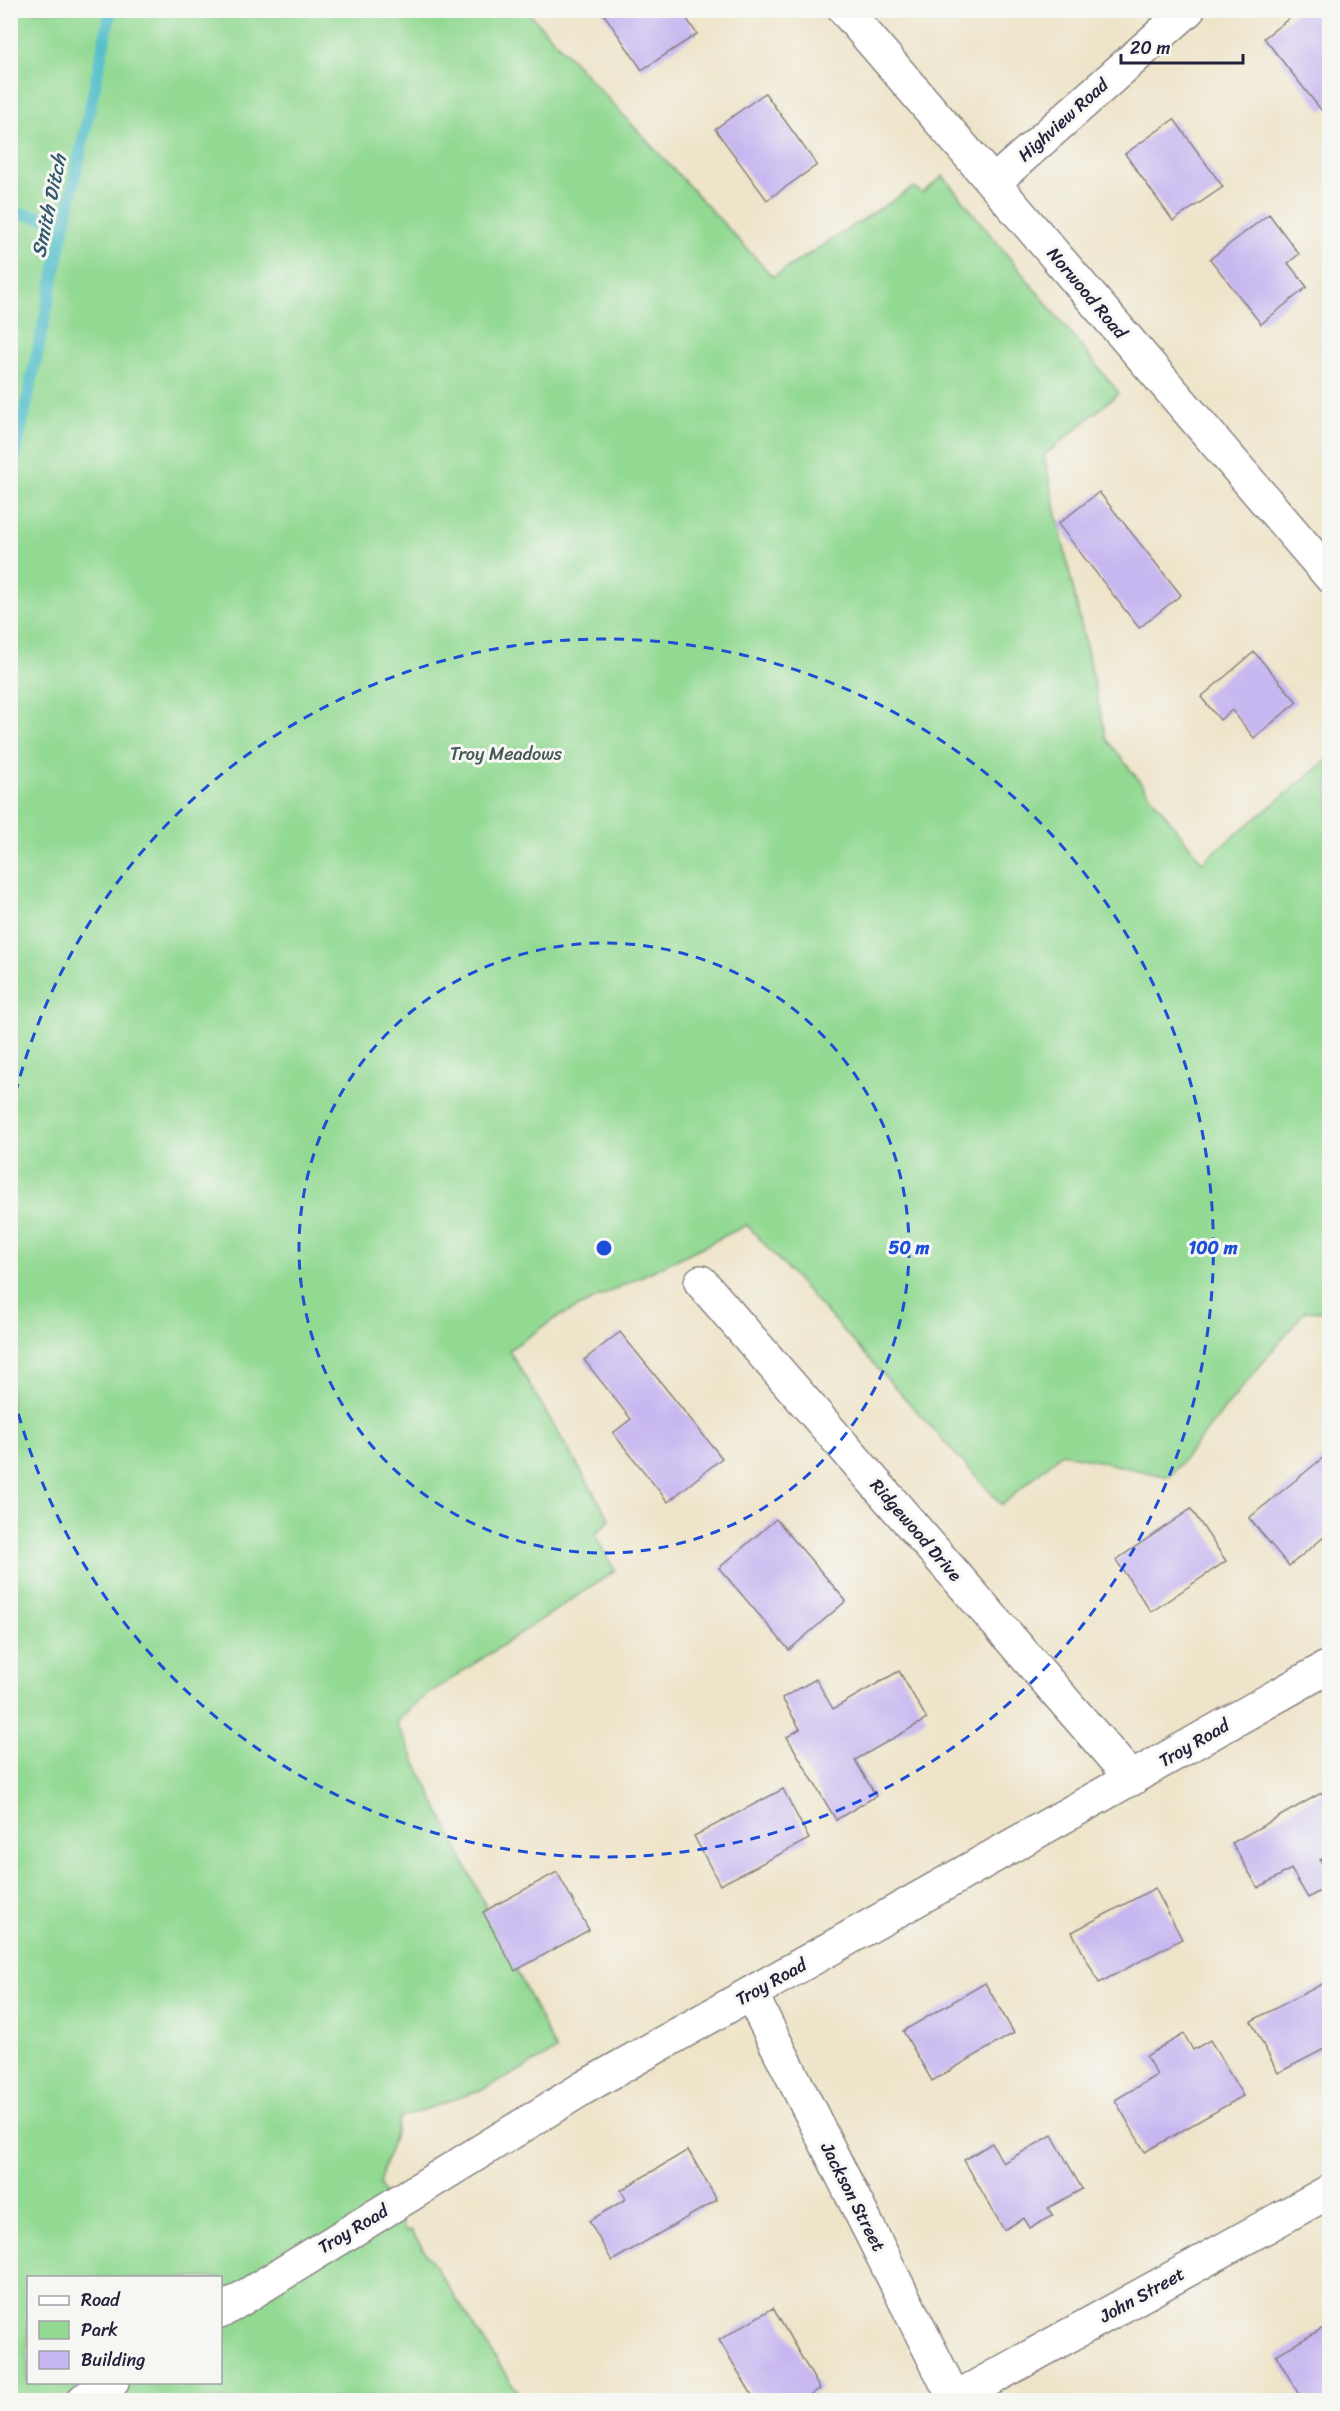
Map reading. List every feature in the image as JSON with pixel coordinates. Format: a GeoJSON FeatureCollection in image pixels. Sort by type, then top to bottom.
{"type":"FeatureCollection","features":[{"type":"Feature","properties":{"kind":"street","name":"Norwood Road"},"geometry":{"type":"LineString","coordinates":[[845,10],[1329,576]]}},
{"type":"Feature","properties":{"kind":"street","name":"Highview Road"},"geometry":{"type":"LineString","coordinates":[[993,183],[1188,10]]}},
{"type":"Feature","properties":{"kind":"street","name":"Ridgewood Drive"},"geometry":{"type":"LineString","coordinates":[[701,1282],[1132,1779]]}},
{"type":"Feature","properties":{"kind":"street","name":"Troy Road"},"geometry":{"type":"LineString","coordinates":[[222,2311],[585,2087],[1132,1779],[1329,1665]]}},
{"type":"Feature","properties":{"kind":"street","name":"Jackson Street"},"geometry":{"type":"LineString","coordinates":[[752,1994],[954,2400]]}},
{"type":"Feature","properties":{"kind":"street","name":"John Street"},"geometry":{"type":"LineString","coordinates":[[954,2400],[1329,2191]]}},
{"type":"Feature","properties":{"kind":"street"},"geometry":{"type":"LineString","coordinates":[[84,2400],[109,2384]]}},
{"type":"Feature","properties":{"kind":"green space","name":"Troy Meadows"},"geometry":{"type":"Polygon","coordinates":[[[11,11],[527,11],[773,277],[914,187],[922,193],[943,176],[1119,393],[1044,456],[1106,738],[1202,862],[1329,759],[1329,1312],[1305,1311],[1169,1477],[1062,1453],[1002,1505],[747,1225],[556,1318],[509,1350],[610,1520],[595,1535],[615,1571],[419,1700],[396,1722],[556,2051],[487,2088],[400,2118],[379,2183],[406,2232],[411,2230],[523,2400],[11,2400],[11,11]]]}},
{"type":"Feature","properties":{"kind":"building"},"geometry":{"type":"Polygon","coordinates":[[[601,10],[681,10],[697,34],[642,70],[601,10]]]}},
{"type":"Feature","properties":{"kind":"building"},"geometry":{"type":"Polygon","coordinates":[[[1300,10],[1330,10],[1330,105],[1322,111],[1264,38],[1300,10]]]}},
{"type":"Feature","properties":{"kind":"building"},"geometry":{"type":"Polygon","coordinates":[[[765,93],[817,165],[767,200],[715,129],[765,93]]]}},
{"type":"Feature","properties":{"kind":"building"},"geometry":{"type":"Polygon","coordinates":[[[1174,119],[1223,187],[1173,221],[1125,154],[1174,119]]]}},
{"type":"Feature","properties":{"kind":"building"},"geometry":{"type":"Polygon","coordinates":[[[1269,214],[1299,254],[1288,263],[1307,287],[1261,324],[1210,259],[1269,214]]]}},
{"type":"Feature","properties":{"kind":"building"},"geometry":{"type":"Polygon","coordinates":[[[1099,492],[1181,595],[1139,628],[1058,524],[1099,492]]]}},
{"type":"Feature","properties":{"kind":"building"},"geometry":{"type":"Polygon","coordinates":[[[1254,652],[1297,702],[1254,738],[1232,710],[1220,720],[1201,697],[1254,652]]]}},
{"type":"Feature","properties":{"kind":"building"},"geometry":{"type":"Polygon","coordinates":[[[620,1332],[722,1458],[668,1502],[613,1433],[631,1419],[584,1360],[620,1332]]]}},
{"type":"Feature","properties":{"kind":"building"},"geometry":{"type":"Polygon","coordinates":[[[1330,1452],[1330,1532],[1289,1566],[1249,1518],[1330,1452]]]}},
{"type":"Feature","properties":{"kind":"building"},"geometry":{"type":"Polygon","coordinates":[[[1191,1509],[1226,1561],[1151,1612],[1116,1560],[1191,1509]]]}},
{"type":"Feature","properties":{"kind":"building"},"geometry":{"type":"Polygon","coordinates":[[[776,1519],[846,1601],[789,1650],[719,1568],[776,1519]]]}},
{"type":"Feature","properties":{"kind":"building"},"geometry":{"type":"Polygon","coordinates":[[[899,1671],[927,1719],[855,1760],[876,1796],[836,1820],[787,1737],[800,1729],[782,1698],[816,1679],[833,1709],[899,1671]]]}},
{"type":"Feature","properties":{"kind":"building"},"geometry":{"type":"Polygon","coordinates":[[[1330,1788],[1330,1855],[1320,1860],[1330,1878],[1330,1885],[1308,1898],[1291,1869],[1258,1888],[1232,1843],[1330,1788]]]}},
{"type":"Feature","properties":{"kind":"building"},"geometry":{"type":"Polygon","coordinates":[[[783,1789],[809,1839],[720,1885],[694,1836],[783,1789]]]}},
{"type":"Feature","properties":{"kind":"building"},"geometry":{"type":"Polygon","coordinates":[[[557,1872],[589,1930],[515,1971],[483,1912],[557,1872]]]}},
{"type":"Feature","properties":{"kind":"building"},"geometry":{"type":"Polygon","coordinates":[[[1155,1888],[1182,1939],[1099,1983],[1072,1932],[1155,1888]]]}},
{"type":"Feature","properties":{"kind":"building"},"geometry":{"type":"Polygon","coordinates":[[[1330,1980],[1330,2046],[1278,2073],[1251,2021],[1330,1980]]]}},
{"type":"Feature","properties":{"kind":"building"},"geometry":{"type":"Polygon","coordinates":[[[985,1983],[1014,2033],[932,2081],[903,2031],[985,1983]]]}},
{"type":"Feature","properties":{"kind":"building"},"geometry":{"type":"Polygon","coordinates":[[[1184,2034],[1193,2050],[1210,2040],[1243,2096],[1145,2152],[1115,2100],[1157,2075],[1146,2056],[1184,2034]]]}},
{"type":"Feature","properties":{"kind":"building"},"geometry":{"type":"Polygon","coordinates":[[[1052,2135],[1082,2189],[1048,2208],[1053,2216],[1030,2228],[1024,2218],[1004,2230],[964,2160],[992,2143],[1003,2163],[1052,2135]]]}},
{"type":"Feature","properties":{"kind":"building"},"geometry":{"type":"Polygon","coordinates":[[[688,2150],[717,2200],[612,2261],[589,2221],[626,2199],[621,2190],[688,2150]]]}},
{"type":"Feature","properties":{"kind":"building"},"geometry":{"type":"Polygon","coordinates":[[[773,2308],[820,2389],[801,2400],[755,2400],[719,2340],[773,2308]]]}},
{"type":"Feature","properties":{"kind":"building"},"geometry":{"type":"Polygon","coordinates":[[[1330,2324],[1330,2400],[1302,2400],[1276,2355],[1330,2324]]]}},
{"type":"Feature","properties":{"kind":"waterway","name":"Smith Ditch"},"geometry":{"type":"LineString","coordinates":[[10,480],[111,10]]}},
{"type":"Feature","properties":{"kind":"waterway"},"geometry":{"type":"LineString","coordinates":[[10,212],[66,221]]}}]}
